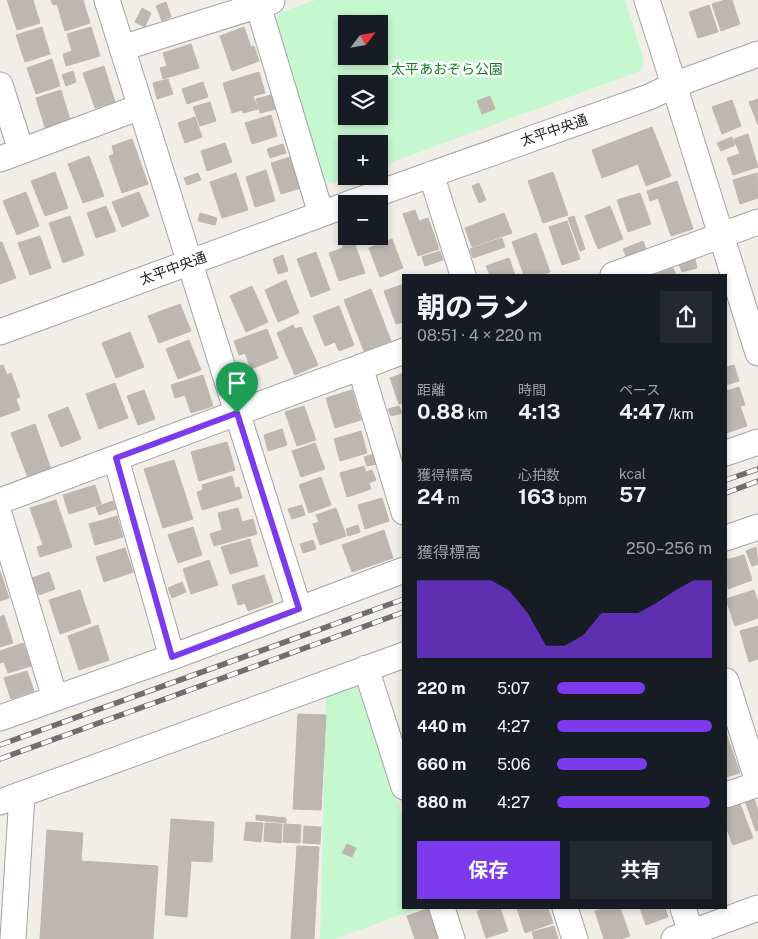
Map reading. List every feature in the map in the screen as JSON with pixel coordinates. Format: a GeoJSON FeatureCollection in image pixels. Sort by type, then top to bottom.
{"type":"FeatureCollection","features":[{"type":"Feature","properties":{"kind":"street"},"geometry":{"type":"LineString","coordinates":[[106,0],[299,609]]}},
{"type":"Feature","properties":{"kind":"street"},"geometry":{"type":"LineString","coordinates":[[647,0],[758,353]]}},
{"type":"Feature","properties":{"kind":"street"},"geometry":{"type":"LineString","coordinates":[[122,48],[266,3],[321,214]]}},
{"type":"Feature","properties":{"kind":"street","name":"太平中央通"},"geometry":{"type":"LineString","coordinates":[[372,195],[649,97],[674,85],[758,54]]}},
{"type":"Feature","properties":{"kind":"street"},"geometry":{"type":"LineString","coordinates":[[0,85],[11,154],[140,106]]}},
{"type":"Feature","properties":{"kind":"street"},"geometry":{"type":"LineString","coordinates":[[431,174],[463,274]]}},
{"type":"Feature","properties":{"kind":"street","name":"太平中央通"},"geometry":{"type":"LineString","coordinates":[[0,332],[338,207]]}},
{"type":"Feature","properties":{"kind":"street"},"geometry":{"type":"LineString","coordinates":[[616,274],[758,222]]}},
{"type":"Feature","properties":{"kind":"street"},"geometry":{"type":"LineString","coordinates":[[0,501],[402,351]]}},
{"type":"Feature","properties":{"kind":"street"},"geometry":{"type":"LineString","coordinates":[[360,367],[402,505]]}},
{"type":"Feature","properties":{"kind":"street"},"geometry":{"type":"LineString","coordinates":[[727,453],[758,442]]}},
{"type":"Feature","properties":{"kind":"street"},"geometry":{"type":"LineString","coordinates":[[116,458],[172,657]]}},
{"type":"Feature","properties":{"kind":"street"},"geometry":{"type":"LineString","coordinates":[[0,517],[55,698]]}},
{"type":"Feature","properties":{"kind":"street"},"geometry":{"type":"LineString","coordinates":[[727,538],[758,527]]}},
{"type":"Feature","properties":{"kind":"street"},"geometry":{"type":"LineString","coordinates":[[0,718],[172,657],[402,571]]}},
{"type":"Feature","properties":{"kind":"street"},"geometry":{"type":"LineString","coordinates":[[13,939],[11,799],[402,656]]}},
{"type":"Feature","properties":{"kind":"street"},"geometry":{"type":"LineString","coordinates":[[366,668],[402,781]]}},
{"type":"Feature","properties":{"kind":"street"},"geometry":{"type":"LineString","coordinates":[[727,684],[758,783],[727,795]]}},
{"type":"Feature","properties":{"kind":"street"},"geometry":{"type":"LineString","coordinates":[[683,909],[682,936],[758,908]]}},
{"type":"Feature","properties":{"kind":"street"},"geometry":{"type":"LineString","coordinates":[[442,909],[452,939]]}},
{"type":"Feature","properties":{"kind":"street"},"geometry":{"type":"LineString","coordinates":[[565,909],[575,939]]}},
{"type":"Feature","properties":{"kind":"green space","name":"太平あおぞら公園"},"geometry":{"type":"Polygon","coordinates":[[[316,0],[625,0],[644,61],[640,71],[388,164],[388,135],[338,135],[338,181],[333,183],[323,179],[274,23],[281,12],[316,0]]]}},
{"type":"Feature","properties":{"kind":"green space"},"geometry":{"type":"Polygon","coordinates":[[[359,683],[402,817],[402,909],[416,909],[335,939],[320,939],[326,696],[359,683]]]}},
{"type":"Feature","properties":{"kind":"building"},"geometry":{"type":"Polygon","coordinates":[[[7,0],[33,0],[40,23],[17,30],[7,0]]]}},
{"type":"Feature","properties":{"kind":"building"},"geometry":{"type":"Polygon","coordinates":[[[51,0],[83,0],[90,23],[65,31],[57,4],[53,5],[51,0]]]}},
{"type":"Feature","properties":{"kind":"building"},"geometry":{"type":"Polygon","coordinates":[[[732,0],[740,24],[721,31],[712,4],[732,0]]]}},
{"type":"Feature","properties":{"kind":"building"},"geometry":{"type":"Polygon","coordinates":[[[166,2],[171,17],[162,21],[156,6],[166,2]]]}},
{"type":"Feature","properties":{"kind":"building"},"geometry":{"type":"Polygon","coordinates":[[[709,5],[718,32],[698,38],[689,12],[709,5]]]}},
{"type":"Feature","properties":{"kind":"building"},"geometry":{"type":"Polygon","coordinates":[[[142,8],[151,13],[145,27],[135,22],[142,8]]]}},
{"type":"Feature","properties":{"kind":"building"},"geometry":{"type":"Polygon","coordinates":[[[42,27],[50,54],[25,62],[16,35],[42,27]]]}},
{"type":"Feature","properties":{"kind":"building"},"geometry":{"type":"Polygon","coordinates":[[[91,27],[100,56],[66,66],[63,54],[72,51],[67,34],[91,27]]]}},
{"type":"Feature","properties":{"kind":"building"},"geometry":{"type":"Polygon","coordinates":[[[244,27],[251,47],[254,46],[259,61],[232,71],[220,36],[244,27]]]}},
{"type":"Feature","properties":{"kind":"building"},"geometry":{"type":"Polygon","coordinates":[[[191,44],[199,68],[163,79],[160,68],[167,66],[163,53],[191,44]]]}},
{"type":"Feature","properties":{"kind":"building"},"geometry":{"type":"Polygon","coordinates":[[[52,59],[60,86],[36,94],[27,68],[52,59]]]}},
{"type":"Feature","properties":{"kind":"building"},"geometry":{"type":"Polygon","coordinates":[[[104,66],[115,102],[95,108],[83,73],[104,66]]]}},
{"type":"Feature","properties":{"kind":"building"},"geometry":{"type":"Polygon","coordinates":[[[73,71],[76,82],[66,86],[62,75],[73,71]]]}},
{"type":"Feature","properties":{"kind":"building"},"geometry":{"type":"Polygon","coordinates":[[[259,72],[265,93],[253,96],[258,109],[243,113],[242,110],[232,113],[223,83],[259,72]]]}},
{"type":"Feature","properties":{"kind":"building"},"geometry":{"type":"Polygon","coordinates":[[[168,79],[173,94],[157,99],[153,83],[168,79]]]}},
{"type":"Feature","properties":{"kind":"building"},"geometry":{"type":"Polygon","coordinates":[[[203,82],[208,97],[187,104],[182,89],[203,82]]]}},
{"type":"Feature","properties":{"kind":"building"},"geometry":{"type":"Polygon","coordinates":[[[61,90],[71,123],[46,131],[36,98],[61,90]]]}},
{"type":"Feature","properties":{"kind":"building"},"geometry":{"type":"Polygon","coordinates":[[[271,95],[276,109],[260,113],[256,99],[271,95]]]}},
{"type":"Feature","properties":{"kind":"building"},"geometry":{"type":"Polygon","coordinates":[[[490,96],[495,109],[482,114],[477,101],[490,96]]]}},
{"type":"Feature","properties":{"kind":"building"},"geometry":{"type":"Polygon","coordinates":[[[758,99],[758,125],[749,102],[758,99]]]}},
{"type":"Feature","properties":{"kind":"building"},"geometry":{"type":"Polygon","coordinates":[[[732,100],[741,126],[722,134],[712,107],[732,100]]]}},
{"type":"Feature","properties":{"kind":"building"},"geometry":{"type":"Polygon","coordinates":[[[210,102],[216,121],[200,126],[193,107],[210,102]]]}},
{"type":"Feature","properties":{"kind":"building"},"geometry":{"type":"Polygon","coordinates":[[[271,115],[277,136],[252,144],[245,123],[271,115]]]}},
{"type":"Feature","properties":{"kind":"building"},"geometry":{"type":"Polygon","coordinates":[[[195,117],[202,137],[185,143],[178,123],[195,117]]]}},
{"type":"Feature","properties":{"kind":"building"},"geometry":{"type":"Polygon","coordinates":[[[652,127],[671,176],[646,186],[638,164],[602,178],[592,150],[652,127]]]}},
{"type":"Feature","properties":{"kind":"building"},"geometry":{"type":"Polygon","coordinates":[[[748,134],[758,167],[733,175],[727,158],[740,154],[734,139],[748,134]]]}},
{"type":"Feature","properties":{"kind":"building"},"geometry":{"type":"Polygon","coordinates":[[[732,137],[735,145],[721,151],[717,143],[732,137]]]}},
{"type":"Feature","properties":{"kind":"building"},"geometry":{"type":"Polygon","coordinates":[[[132,139],[148,184],[122,193],[109,156],[114,154],[112,146],[132,139]]]}},
{"type":"Feature","properties":{"kind":"building"},"geometry":{"type":"Polygon","coordinates":[[[225,143],[232,162],[207,171],[201,151],[225,143]]]}},
{"type":"Feature","properties":{"kind":"building"},"geometry":{"type":"Polygon","coordinates":[[[283,144],[286,153],[270,158],[267,149],[283,144]]]}},
{"type":"Feature","properties":{"kind":"building"},"geometry":{"type":"Polygon","coordinates":[[[89,156],[104,196],[83,203],[68,164],[89,156]]]}},
{"type":"Feature","properties":{"kind":"building"},"geometry":{"type":"Polygon","coordinates":[[[290,157],[301,188],[281,194],[271,163],[290,157]]]}},
{"type":"Feature","properties":{"kind":"building"},"geometry":{"type":"Polygon","coordinates":[[[266,170],[275,201],[255,207],[246,177],[266,170]]]}},
{"type":"Feature","properties":{"kind":"building"},"geometry":{"type":"Polygon","coordinates":[[[55,172],[68,208],[45,216],[31,181],[55,172]]]}},
{"type":"Feature","properties":{"kind":"building"},"geometry":{"type":"Polygon","coordinates":[[[553,172],[568,215],[543,223],[528,181],[553,172]]]}},
{"type":"Feature","properties":{"kind":"building"},"geometry":{"type":"Polygon","coordinates":[[[198,173],[201,180],[187,185],[184,178],[198,173]]]}},
{"type":"Feature","properties":{"kind":"building"},"geometry":{"type":"Polygon","coordinates":[[[236,173],[248,210],[222,218],[210,182],[236,173]]]}},
{"type":"Feature","properties":{"kind":"building"},"geometry":{"type":"Polygon","coordinates":[[[757,173],[758,198],[740,204],[733,180],[757,173]]]}},
{"type":"Feature","properties":{"kind":"building"},"geometry":{"type":"Polygon","coordinates":[[[677,181],[693,229],[671,236],[658,198],[650,201],[647,191],[677,181]]]}},
{"type":"Feature","properties":{"kind":"building"},"geometry":{"type":"Polygon","coordinates":[[[479,183],[486,200],[479,203],[472,186],[479,183]]]}},
{"type":"Feature","properties":{"kind":"building"},"geometry":{"type":"Polygon","coordinates":[[[26,192],[39,226],[17,235],[3,201],[26,192]]]}},
{"type":"Feature","properties":{"kind":"building"},"geometry":{"type":"Polygon","coordinates":[[[139,192],[149,216],[122,227],[112,202],[139,192]]]}},
{"type":"Feature","properties":{"kind":"building"},"geometry":{"type":"Polygon","coordinates":[[[640,193],[651,224],[628,232],[617,200],[640,193]]]}},
{"type":"Feature","properties":{"kind":"building"},"geometry":{"type":"Polygon","coordinates":[[[106,206],[116,231],[96,238],[87,213],[106,206]]]}},
{"type":"Feature","properties":{"kind":"building"},"geometry":{"type":"Polygon","coordinates":[[[610,206],[623,239],[598,249],[585,216],[610,206]]]}},
{"type":"Feature","properties":{"kind":"building"},"geometry":{"type":"Polygon","coordinates":[[[415,210],[419,221],[428,218],[439,249],[418,256],[403,214],[415,210]]]}},
{"type":"Feature","properties":{"kind":"building"},"geometry":{"type":"Polygon","coordinates":[[[200,213],[217,218],[215,225],[198,221],[200,213]]]}},
{"type":"Feature","properties":{"kind":"building"},"geometry":{"type":"Polygon","coordinates":[[[504,213],[512,233],[472,247],[465,228],[504,213]]]}},
{"type":"Feature","properties":{"kind":"building"},"geometry":{"type":"Polygon","coordinates":[[[70,216],[84,255],[63,263],[49,223],[70,216]]]}},
{"type":"Feature","properties":{"kind":"building"},"geometry":{"type":"Polygon","coordinates":[[[574,216],[585,249],[580,251],[568,218],[574,216]]]}},
{"type":"Feature","properties":{"kind":"building"},"geometry":{"type":"Polygon","coordinates":[[[567,221],[580,259],[562,265],[549,227],[567,221]]]}},
{"type":"Feature","properties":{"kind":"building"},"geometry":{"type":"Polygon","coordinates":[[[536,233],[550,272],[544,274],[524,274],[512,242],[536,233]]]}},
{"type":"Feature","properties":{"kind":"building"},"geometry":{"type":"Polygon","coordinates":[[[40,236],[51,268],[30,275],[18,243],[40,236]]]}},
{"type":"Feature","properties":{"kind":"building"},"geometry":{"type":"Polygon","coordinates":[[[502,238],[505,247],[473,258],[470,249],[502,238]]]}},
{"type":"Feature","properties":{"kind":"building"},"geometry":{"type":"Polygon","coordinates":[[[392,239],[403,268],[380,277],[369,248],[377,245],[388,245],[388,241],[392,239]]]}},
{"type":"Feature","properties":{"kind":"building"},"geometry":{"type":"Polygon","coordinates":[[[643,241],[646,249],[626,256],[623,249],[643,241]]]}},
{"type":"Feature","properties":{"kind":"building"},"geometry":{"type":"Polygon","coordinates":[[[0,242],[2,242],[16,278],[0,284],[0,242]]]}},
{"type":"Feature","properties":{"kind":"building"},"geometry":{"type":"Polygon","coordinates":[[[342,245],[355,245],[365,273],[339,281],[329,253],[343,248],[342,245]]]}},
{"type":"Feature","properties":{"kind":"building"},"geometry":{"type":"Polygon","coordinates":[[[440,251],[443,260],[425,266],[422,257],[440,251]]]}},
{"type":"Feature","properties":{"kind":"building"},"geometry":{"type":"Polygon","coordinates":[[[316,252],[330,290],[311,297],[297,259],[316,252]]]}},
{"type":"Feature","properties":{"kind":"building"},"geometry":{"type":"Polygon","coordinates":[[[283,255],[288,271],[278,274],[273,259],[283,255]]]}},
{"type":"Feature","properties":{"kind":"building"},"geometry":{"type":"Polygon","coordinates":[[[509,258],[515,274],[490,274],[486,266],[509,258]]]}},
{"type":"Feature","properties":{"kind":"building"},"geometry":{"type":"Polygon","coordinates":[[[695,259],[697,268],[682,272],[679,264],[695,259]]]}},
{"type":"Feature","properties":{"kind":"building"},"geometry":{"type":"Polygon","coordinates":[[[673,268],[676,274],[657,274],[673,268]]]}},
{"type":"Feature","properties":{"kind":"building"},"geometry":{"type":"Polygon","coordinates":[[[286,280],[299,313],[278,322],[265,290],[286,280]]]}},
{"type":"Feature","properties":{"kind":"building"},"geometry":{"type":"Polygon","coordinates":[[[402,285],[402,322],[396,324],[384,291],[402,285]]]}},
{"type":"Feature","properties":{"kind":"building"},"geometry":{"type":"Polygon","coordinates":[[[252,286],[268,322],[246,332],[230,296],[252,286]]]}},
{"type":"Feature","properties":{"kind":"building"},"geometry":{"type":"Polygon","coordinates":[[[371,289],[391,341],[364,351],[344,300],[371,289]]]}},
{"type":"Feature","properties":{"kind":"building"},"geometry":{"type":"Polygon","coordinates":[[[180,304],[191,331],[159,343],[148,316],[180,304]]]}},
{"type":"Feature","properties":{"kind":"building"},"geometry":{"type":"Polygon","coordinates":[[[339,306],[354,345],[339,351],[335,342],[325,346],[313,316],[339,306]]]}},
{"type":"Feature","properties":{"kind":"building"},"geometry":{"type":"Polygon","coordinates":[[[293,325],[295,329],[301,327],[318,365],[295,375],[277,333],[293,325]]]}},
{"type":"Feature","properties":{"kind":"building"},"geometry":{"type":"Polygon","coordinates":[[[267,329],[278,358],[251,369],[245,353],[239,355],[234,341],[267,329]]]}},
{"type":"Feature","properties":{"kind":"building"},"geometry":{"type":"Polygon","coordinates":[[[130,332],[144,367],[116,378],[102,343],[130,332]]]}},
{"type":"Feature","properties":{"kind":"building"},"geometry":{"type":"Polygon","coordinates":[[[189,340],[201,370],[178,379],[166,349],[189,340]]]}},
{"type":"Feature","properties":{"kind":"building"},"geometry":{"type":"Polygon","coordinates":[[[3,365],[7,375],[11,373],[20,397],[16,399],[20,410],[0,417],[0,366],[3,365]]]}},
{"type":"Feature","properties":{"kind":"building"},"geometry":{"type":"Polygon","coordinates":[[[734,365],[739,381],[727,385],[727,367],[734,365]]]}},
{"type":"Feature","properties":{"kind":"building"},"geometry":{"type":"Polygon","coordinates":[[[402,374],[402,403],[399,404],[390,378],[402,374]]]}},
{"type":"Feature","properties":{"kind":"building"},"geometry":{"type":"Polygon","coordinates":[[[203,375],[213,406],[191,413],[185,395],[175,398],[171,385],[203,375]]]}},
{"type":"Feature","properties":{"kind":"building"},"geometry":{"type":"Polygon","coordinates":[[[115,383],[128,418],[99,429],[86,394],[115,383]]]}},
{"type":"Feature","properties":{"kind":"building"},"geometry":{"type":"Polygon","coordinates":[[[739,387],[745,405],[740,406],[747,426],[727,433],[727,391],[739,387]]]}},
{"type":"Feature","properties":{"kind":"building"},"geometry":{"type":"Polygon","coordinates":[[[144,390],[155,419],[138,425],[127,396],[144,390]]]}},
{"type":"Feature","properties":{"kind":"building"},"geometry":{"type":"Polygon","coordinates":[[[352,390],[361,420],[335,428],[326,398],[352,390]]]}},
{"type":"Feature","properties":{"kind":"building"},"geometry":{"type":"Polygon","coordinates":[[[304,406],[316,440],[297,446],[285,412],[304,406]]]}},
{"type":"Feature","properties":{"kind":"building"},"geometry":{"type":"Polygon","coordinates":[[[399,406],[402,413],[391,416],[388,409],[399,406]]]}},
{"type":"Feature","properties":{"kind":"building"},"geometry":{"type":"Polygon","coordinates":[[[68,407],[81,439],[61,447],[48,415],[68,407]]]}},
{"type":"Feature","properties":{"kind":"building"},"geometry":{"type":"Polygon","coordinates":[[[35,424],[51,469],[28,478],[11,433],[35,424]]]}},
{"type":"Feature","properties":{"kind":"building"},"geometry":{"type":"Polygon","coordinates":[[[282,429],[287,445],[268,451],[264,435],[282,429]]]}},
{"type":"Feature","properties":{"kind":"building"},"geometry":{"type":"Polygon","coordinates":[[[361,431],[367,453],[340,461],[334,439],[361,431]]]}},
{"type":"Feature","properties":{"kind":"building"},"geometry":{"type":"Polygon","coordinates":[[[227,442],[235,470],[199,481],[191,452],[227,442]]]}},
{"type":"Feature","properties":{"kind":"building"},"geometry":{"type":"Polygon","coordinates":[[[315,443],[325,469],[301,477],[292,451],[315,443]]]}},
{"type":"Feature","properties":{"kind":"building"},"geometry":{"type":"Polygon","coordinates":[[[374,454],[377,464],[367,466],[364,457],[374,454]]]}},
{"type":"Feature","properties":{"kind":"building"},"geometry":{"type":"Polygon","coordinates":[[[174,460],[193,519],[163,528],[144,469],[174,460]]]}},
{"type":"Feature","properties":{"kind":"building"},"geometry":{"type":"Polygon","coordinates":[[[364,466],[366,472],[372,470],[376,480],[369,483],[371,489],[347,497],[340,473],[364,466]]]}},
{"type":"Feature","properties":{"kind":"building"},"geometry":{"type":"Polygon","coordinates":[[[232,476],[235,488],[239,487],[242,498],[202,510],[197,492],[203,490],[202,485],[232,476]]]}},
{"type":"Feature","properties":{"kind":"building"},"geometry":{"type":"Polygon","coordinates":[[[321,477],[331,505],[309,513],[299,485],[321,477]]]}},
{"type":"Feature","properties":{"kind":"building"},"geometry":{"type":"Polygon","coordinates":[[[95,485],[101,504],[69,514],[63,495],[95,485]]]}},
{"type":"Feature","properties":{"kind":"building"},"geometry":{"type":"Polygon","coordinates":[[[382,498],[389,521],[365,529],[358,505],[382,498]]]}},
{"type":"Feature","properties":{"kind":"building"},"geometry":{"type":"Polygon","coordinates":[[[56,500],[72,547],[40,557],[37,547],[43,545],[30,508],[56,500]]]}},
{"type":"Feature","properties":{"kind":"building"},"geometry":{"type":"Polygon","coordinates":[[[113,501],[116,509],[99,515],[96,507],[113,501]]]}},
{"type":"Feature","properties":{"kind":"building"},"geometry":{"type":"Polygon","coordinates":[[[302,505],[305,515],[292,519],[288,509],[302,505]]]}},
{"type":"Feature","properties":{"kind":"building"},"geometry":{"type":"Polygon","coordinates":[[[238,508],[242,522],[253,519],[257,534],[214,546],[210,534],[222,530],[218,513],[238,508]]]}},
{"type":"Feature","properties":{"kind":"building"},"geometry":{"type":"Polygon","coordinates":[[[336,508],[346,536],[320,545],[313,524],[319,522],[316,515],[336,508]]]}},
{"type":"Feature","properties":{"kind":"building"},"geometry":{"type":"Polygon","coordinates":[[[117,516],[123,537],[95,545],[89,524],[117,516]]]}},
{"type":"Feature","properties":{"kind":"building"},"geometry":{"type":"Polygon","coordinates":[[[358,525],[360,532],[348,536],[346,529],[358,525]]]}},
{"type":"Feature","properties":{"kind":"building"},"geometry":{"type":"Polygon","coordinates":[[[193,527],[202,555],[178,563],[168,535],[193,527]]]}},
{"type":"Feature","properties":{"kind":"building"},"geometry":{"type":"Polygon","coordinates":[[[384,530],[393,558],[352,572],[342,545],[384,530]]]}},
{"type":"Feature","properties":{"kind":"building"},"geometry":{"type":"Polygon","coordinates":[[[250,539],[258,566],[230,574],[221,547],[250,539]]]}},
{"type":"Feature","properties":{"kind":"building"},"geometry":{"type":"Polygon","coordinates":[[[313,540],[316,549],[303,553],[300,544],[313,540]]]}},
{"type":"Feature","properties":{"kind":"building"},"geometry":{"type":"Polygon","coordinates":[[[756,547],[758,564],[752,566],[746,551],[756,547]]]}},
{"type":"Feature","properties":{"kind":"building"},"geometry":{"type":"Polygon","coordinates":[[[125,548],[133,572],[104,582],[96,557],[125,548]]]}},
{"type":"Feature","properties":{"kind":"building"},"geometry":{"type":"Polygon","coordinates":[[[744,555],[752,580],[728,589],[727,560],[744,555]]]}},
{"type":"Feature","properties":{"kind":"building"},"geometry":{"type":"Polygon","coordinates":[[[209,560],[218,585],[191,594],[183,569],[209,560]]]}},
{"type":"Feature","properties":{"kind":"building"},"geometry":{"type":"Polygon","coordinates":[[[0,571],[9,598],[0,601],[0,571]]]}},
{"type":"Feature","properties":{"kind":"building"},"geometry":{"type":"Polygon","coordinates":[[[49,572],[55,589],[39,595],[32,578],[49,572]]]}},
{"type":"Feature","properties":{"kind":"building"},"geometry":{"type":"Polygon","coordinates":[[[264,575],[273,602],[248,611],[245,603],[238,605],[232,585],[264,575]]]}},
{"type":"Feature","properties":{"kind":"building"},"geometry":{"type":"Polygon","coordinates":[[[182,582],[186,592],[172,598],[168,588],[182,582]]]}},
{"type":"Feature","properties":{"kind":"building"},"geometry":{"type":"Polygon","coordinates":[[[80,590],[91,623],[60,634],[49,600],[80,590]]]}},
{"type":"Feature","properties":{"kind":"building"},"geometry":{"type":"Polygon","coordinates":[[[754,590],[758,602],[758,618],[735,626],[727,599],[754,590]]]}},
{"type":"Feature","properties":{"kind":"building"},"geometry":{"type":"Polygon","coordinates":[[[4,615],[13,643],[0,647],[0,617],[4,615]]]}},
{"type":"Feature","properties":{"kind":"building"},"geometry":{"type":"Polygon","coordinates":[[[98,625],[109,660],[79,670],[68,636],[98,625]]]}},
{"type":"Feature","properties":{"kind":"building"},"geometry":{"type":"Polygon","coordinates":[[[758,626],[758,659],[749,662],[740,631],[758,626]]]}},
{"type":"Feature","properties":{"kind":"building"},"geometry":{"type":"Polygon","coordinates":[[[23,643],[31,666],[8,673],[4,662],[0,663],[0,651],[23,643]]]}},
{"type":"Feature","properties":{"kind":"building"},"geometry":{"type":"Polygon","coordinates":[[[27,671],[34,691],[11,699],[4,678],[27,671]]]}},
{"type":"Feature","properties":{"kind":"building"},"geometry":{"type":"Polygon","coordinates":[[[298,714],[326,715],[321,810],[293,809],[298,714]]]}},
{"type":"Feature","properties":{"kind":"building"},"geometry":{"type":"Polygon","coordinates":[[[727,736],[740,773],[727,777],[727,736]]]}},
{"type":"Feature","properties":{"kind":"building"},"geometry":{"type":"Polygon","coordinates":[[[754,798],[758,811],[758,830],[756,831],[745,801],[754,798]]]}},
{"type":"Feature","properties":{"kind":"building"},"geometry":{"type":"Polygon","coordinates":[[[740,804],[753,838],[733,845],[727,830],[727,809],[740,804]]]}},
{"type":"Feature","properties":{"kind":"building"},"geometry":{"type":"Polygon","coordinates":[[[256,815],[286,818],[286,823],[256,820],[256,815]]]}},
{"type":"Feature","properties":{"kind":"building"},"geometry":{"type":"Polygon","coordinates":[[[171,819],[214,822],[212,862],[191,861],[187,917],[165,915],[171,819]]]}},
{"type":"Feature","properties":{"kind":"building"},"geometry":{"type":"Polygon","coordinates":[[[246,822],[263,823],[261,842],[244,840],[246,822]]]}},
{"type":"Feature","properties":{"kind":"building"},"geometry":{"type":"Polygon","coordinates":[[[265,823],[282,824],[281,843],[264,841],[265,823]]]}},
{"type":"Feature","properties":{"kind":"building"},"geometry":{"type":"Polygon","coordinates":[[[284,824],[301,825],[300,843],[283,842],[284,824]]]}},
{"type":"Feature","properties":{"kind":"building"},"geometry":{"type":"Polygon","coordinates":[[[304,826],[321,827],[320,844],[303,843],[304,826]]]}},
{"type":"Feature","properties":{"kind":"building"},"geometry":{"type":"Polygon","coordinates":[[[47,830],[83,833],[81,861],[158,866],[153,939],[40,939],[47,830]]]}},
{"type":"Feature","properties":{"kind":"building"},"geometry":{"type":"Polygon","coordinates":[[[347,844],[356,848],[352,857],[342,853],[347,844]]]}},
{"type":"Feature","properties":{"kind":"building"},"geometry":{"type":"Polygon","coordinates":[[[297,846],[319,847],[314,939],[291,939],[297,846]]]}},
{"type":"Feature","properties":{"kind":"building"},"geometry":{"type":"Polygon","coordinates":[[[430,909],[441,939],[415,939],[407,916],[430,909]]]}},
{"type":"Feature","properties":{"kind":"building"},"geometry":{"type":"Polygon","coordinates":[[[500,909],[508,931],[486,938],[477,911],[500,909]]]}},
{"type":"Feature","properties":{"kind":"building"},"geometry":{"type":"Polygon","coordinates":[[[517,909],[548,909],[553,923],[525,933],[517,909]]]}},
{"type":"Feature","properties":{"kind":"building"},"geometry":{"type":"Polygon","coordinates":[[[620,909],[630,936],[620,939],[604,939],[595,911],[620,909]]]}},
{"type":"Feature","properties":{"kind":"building"},"geometry":{"type":"Polygon","coordinates":[[[640,909],[665,909],[668,917],[646,925],[640,909]]]}},
{"type":"Feature","properties":{"kind":"building"},"geometry":{"type":"Polygon","coordinates":[[[554,926],[558,939],[534,939],[532,932],[554,926]]]}},
{"type":"Feature","properties":{"kind":"railway"},"geometry":{"type":"LineString","coordinates":[[727,480],[758,469]]}},
{"type":"Feature","properties":{"kind":"railway"},"geometry":{"type":"LineString","coordinates":[[727,493],[758,481]]}},
{"type":"Feature","properties":{"kind":"railway"},"geometry":{"type":"LineString","coordinates":[[0,745],[402,600]]}},
{"type":"Feature","properties":{"kind":"railway"},"geometry":{"type":"LineString","coordinates":[[0,759],[402,613]]}},
{"type":"Feature","properties":{"kind":"route"},"geometry":{"type":"LineString","coordinates":[[237,413],[299,609],[172,657],[116,458],[237,413]]}}]}
